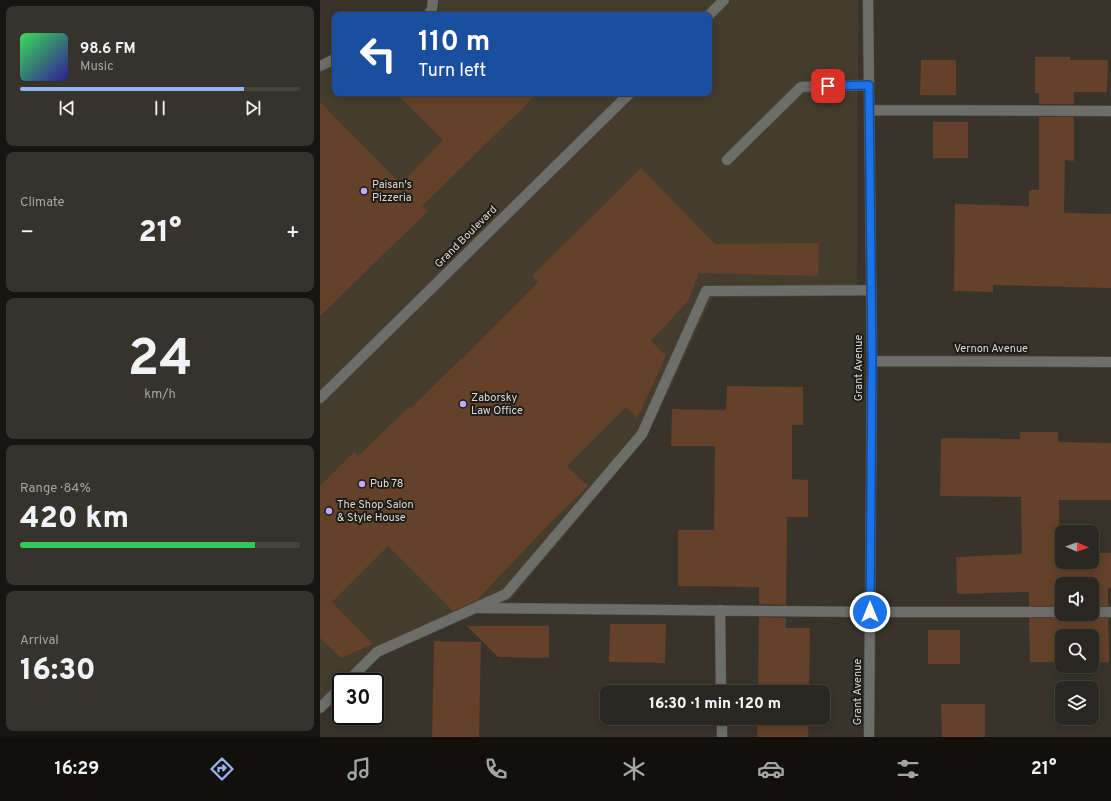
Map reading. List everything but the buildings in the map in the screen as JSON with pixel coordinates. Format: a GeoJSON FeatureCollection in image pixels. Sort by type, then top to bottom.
{"type":"FeatureCollection","features":[{"type":"Feature","properties":{"kind":"street"},"geometry":{"type":"LineString","coordinates":[[430,12],[433,0]]}},
{"type":"Feature","properties":{"kind":"street"},"geometry":{"type":"LineString","coordinates":[[712,12],[724,0]]}},
{"type":"Feature","properties":{"kind":"street","name":"Grant Avenue"},"geometry":{"type":"LineString","coordinates":[[868,0],[872,361],[869,737]]}},
{"type":"Feature","properties":{"kind":"street"},"geometry":{"type":"LineString","coordinates":[[320,66],[332,61]]}},
{"type":"Feature","properties":{"kind":"street"},"geometry":{"type":"LineString","coordinates":[[727,160],[801,87],[869,85]]}},
{"type":"Feature","properties":{"kind":"street","name":"Grand Boulevard"},"geometry":{"type":"LineString","coordinates":[[320,398],[627,96]]}},
{"type":"Feature","properties":{"kind":"street"},"geometry":{"type":"LineString","coordinates":[[870,110],[1111,111]]}},
{"type":"Feature","properties":{"kind":"street"},"geometry":{"type":"LineString","coordinates":[[356,673],[377,652],[506,594],[642,434],[706,291],[871,290]]}},
{"type":"Feature","properties":{"kind":"street","name":"Vernon Avenue"},"geometry":{"type":"LineString","coordinates":[[872,361],[1111,362]]}},
{"type":"Feature","properties":{"kind":"street"},"geometry":{"type":"LineString","coordinates":[[475,608],[870,612],[1055,612]]}},
{"type":"Feature","properties":{"kind":"street"},"geometry":{"type":"LineString","coordinates":[[720,610],[721,685]]}},
{"type":"Feature","properties":{"kind":"street"},"geometry":{"type":"LineString","coordinates":[[1099,612],[1111,612]]}},
{"type":"Feature","properties":{"kind":"street"},"geometry":{"type":"LineString","coordinates":[[320,708],[332,697]]}},
{"type":"Feature","properties":{"kind":"street"},"geometry":{"type":"LineString","coordinates":[[722,725],[722,737]]}},
{"type":"Feature","properties":{"kind":"shaded area"},"geometry":{"type":"Polygon","coordinates":[[[439,0],[858,0],[857,296],[712,298],[647,437],[511,599],[379,657],[363,673],[332,673],[332,704],[320,715],[320,71],[332,66],[332,96],[712,96],[712,12],[438,12],[439,0]]]}},
{"type":"Feature","properties":{"kind":"place","name":"Paisan's Pizzeria"},"geometry":{"type":"Point","coordinates":[364,191]}},
{"type":"Feature","properties":{"kind":"place","name":"Zaborsky Law Office"},"geometry":{"type":"Point","coordinates":[463,404]}},
{"type":"Feature","properties":{"kind":"place","name":"Pub 78"},"geometry":{"type":"Point","coordinates":[362,484]}},
{"type":"Feature","properties":{"kind":"place","name":"The Shop Salon & Style House"},"geometry":{"type":"Point","coordinates":[329,511]}},
{"type":"Feature","properties":{"kind":"route"},"geometry":{"type":"LineString","coordinates":[[828,86],[869,85],[872,361],[870,612]]}}]}
